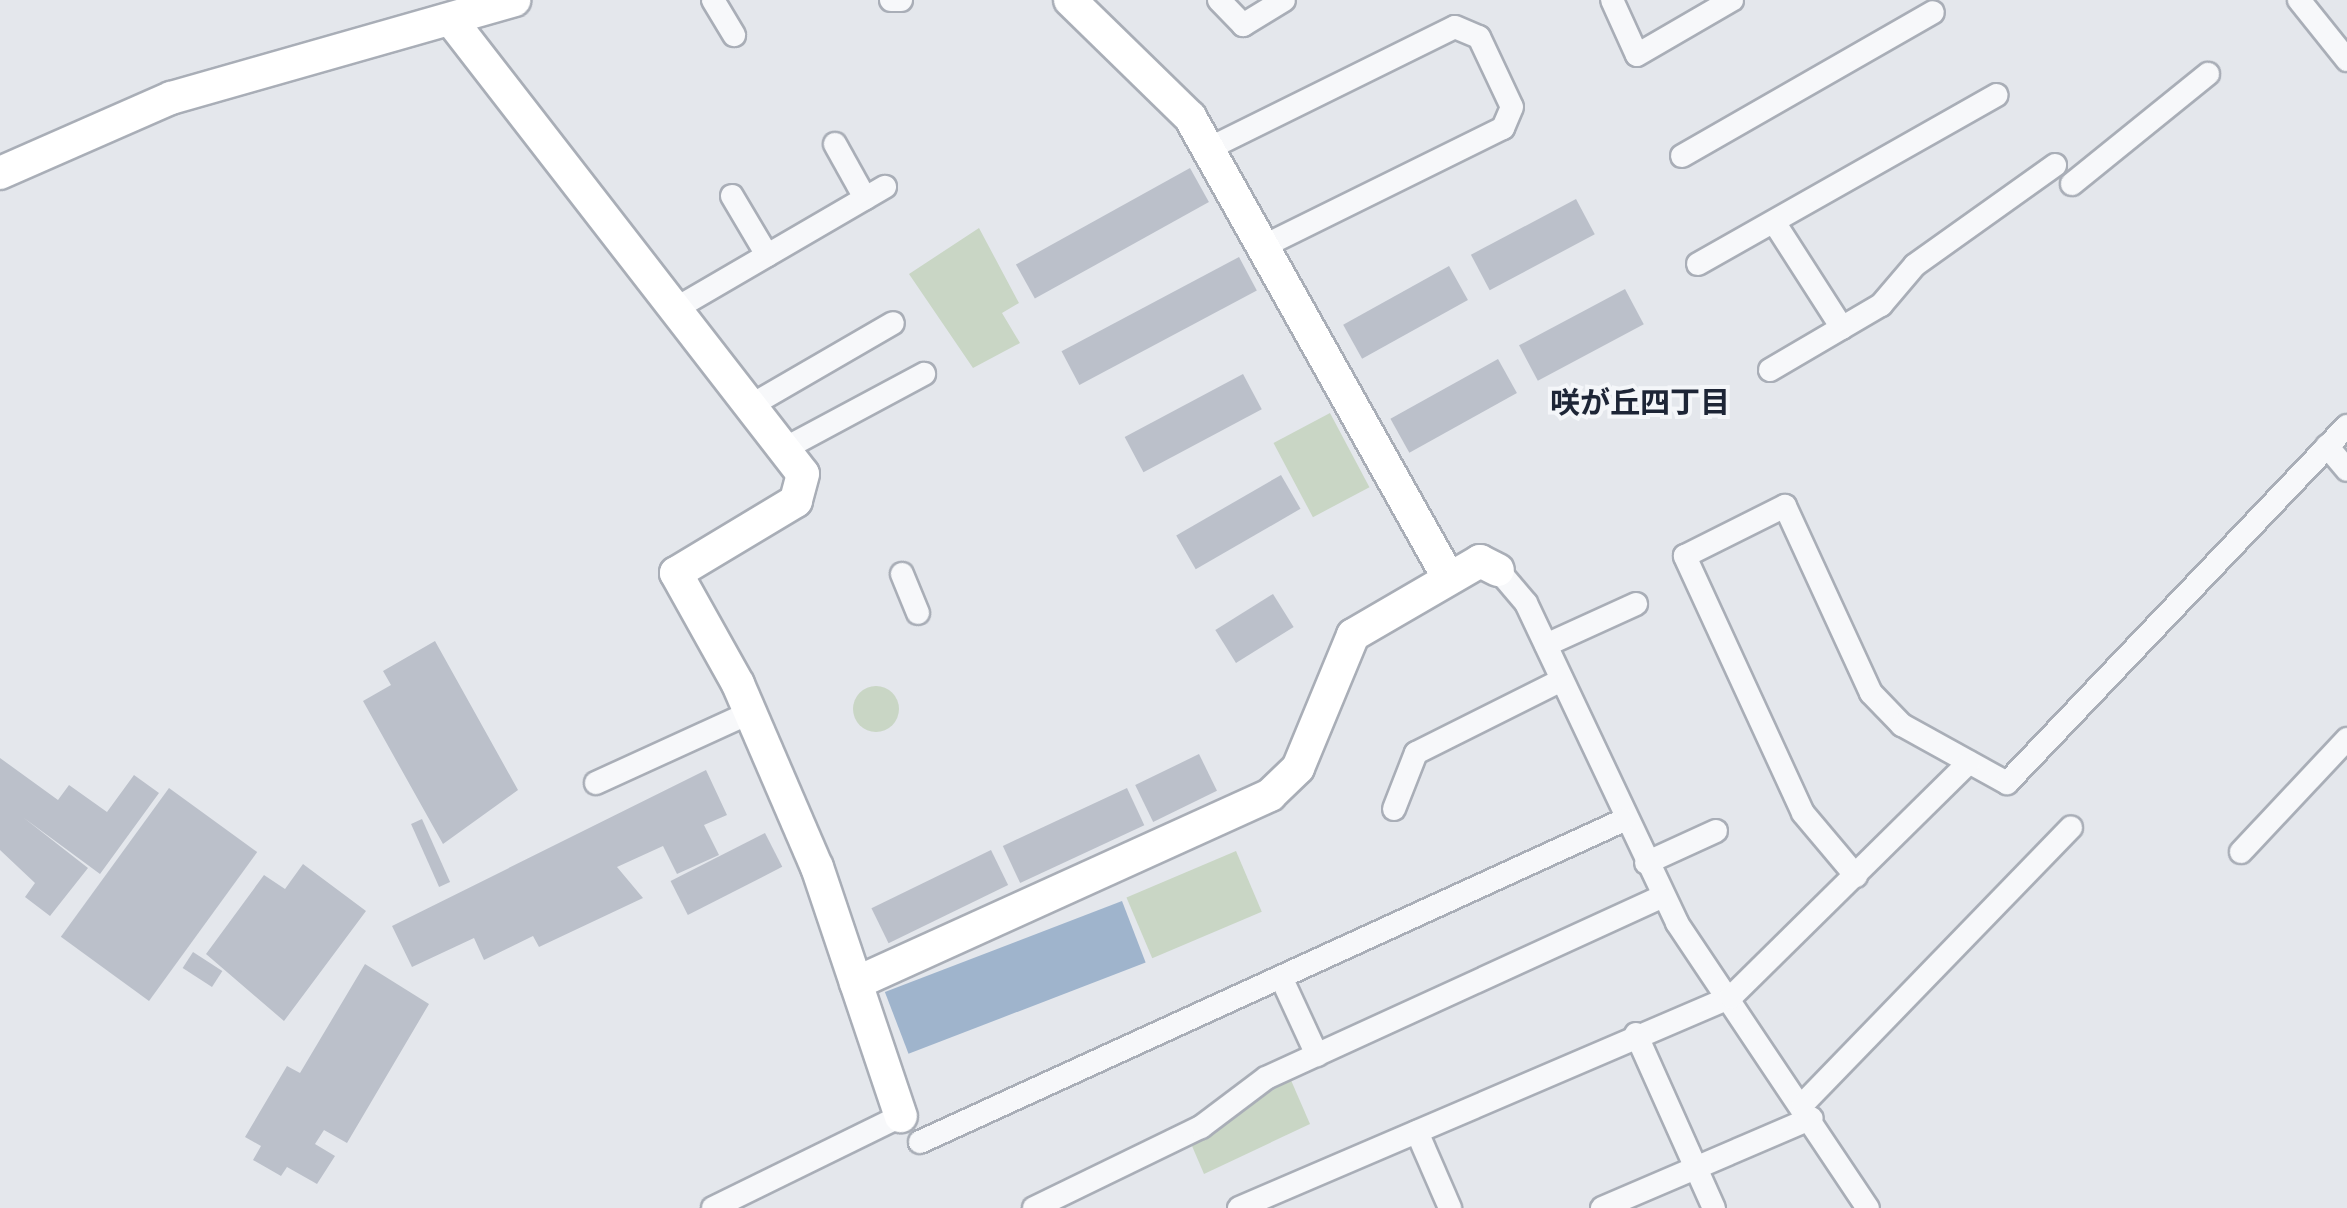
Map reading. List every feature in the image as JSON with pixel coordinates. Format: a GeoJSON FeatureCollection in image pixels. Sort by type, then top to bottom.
{"type":"FeatureCollection","features":[{"type":"Feature","properties":{"kind":"street"},"geometry":{"type":"LineString","coordinates":[[0,173],[171,98],[514,0]]}},
{"type":"Feature","properties":{"kind":"street"},"geometry":{"type":"LineString","coordinates":[[714,0],[734,35]]}},
{"type":"Feature","properties":{"kind":"street"},"geometry":{"type":"LineString","coordinates":[[891,0],[901,0]]}},
{"type":"Feature","properties":{"kind":"street"},"geometry":{"type":"LineString","coordinates":[[1070,0],[1190,118],[1448,577]]}},
{"type":"Feature","properties":{"kind":"street"},"geometry":{"type":"LineString","coordinates":[[1219,0],[1243,24],[1284,0]]}},
{"type":"Feature","properties":{"kind":"street"},"geometry":{"type":"LineString","coordinates":[[1612,0],[1637,55],[1732,0]]}},
{"type":"Feature","properties":{"kind":"street"},"geometry":{"type":"LineString","coordinates":[[2299,0],[2347,60]]}},
{"type":"Feature","properties":{"kind":"street"},"geometry":{"type":"LineString","coordinates":[[1682,156],[1933,12]]}},
{"type":"Feature","properties":{"kind":"street"},"geometry":{"type":"LineString","coordinates":[[451,20],[784,449],[806,483],[796,501],[676,573],[751,712],[910,1129]]}},
{"type":"Feature","properties":{"kind":"street"},"geometry":{"type":"LineString","coordinates":[[1208,149],[1455,26],[1480,37],[1512,107],[1503,128],[1262,246]]}},
{"type":"Feature","properties":{"kind":"street"},"geometry":{"type":"LineString","coordinates":[[2072,184],[2208,74]]}},
{"type":"Feature","properties":{"kind":"street"},"geometry":{"type":"LineString","coordinates":[[1698,264],[1996,96]]}},
{"type":"Feature","properties":{"kind":"street"},"geometry":{"type":"LineString","coordinates":[[675,309],[875,192],[835,144]]}},
{"type":"Feature","properties":{"kind":"street"},"geometry":{"type":"LineString","coordinates":[[1770,370],[1842,328],[2056,165]]}},
{"type":"Feature","properties":{"kind":"street"},"geometry":{"type":"LineString","coordinates":[[732,196],[767,255]]}},
{"type":"Feature","properties":{"kind":"street"},"geometry":{"type":"LineString","coordinates":[[1774,222],[1842,328]]}},
{"type":"Feature","properties":{"kind":"street"},"geometry":{"type":"LineString","coordinates":[[750,406],[893,323]]}},
{"type":"Feature","properties":{"kind":"street"},"geometry":{"type":"LineString","coordinates":[[784,449],[924,374]]}},
{"type":"Feature","properties":{"kind":"street"},"geometry":{"type":"LineString","coordinates":[[1856,876],[1803,814],[1685,556],[1785,506],[1872,694],[1902,725],[1970,762],[2014,780],[2347,426]]}},
{"type":"Feature","properties":{"kind":"street"},"geometry":{"type":"LineString","coordinates":[[2326,446],[2347,470]]}},
{"type":"Feature","properties":{"kind":"street"},"geometry":{"type":"LineString","coordinates":[[856,983],[1270,796],[1298,768],[1353,635],[1480,561],[1498,570],[1546,646],[1624,820],[1664,896],[1868,1208]]}},
{"type":"Feature","properties":{"kind":"street"},"geometry":{"type":"LineString","coordinates":[[902,574],[918,614]]}},
{"type":"Feature","properties":{"kind":"street"},"geometry":{"type":"LineString","coordinates":[[1546,646],[1636,604]]}},
{"type":"Feature","properties":{"kind":"street"},"geometry":{"type":"LineString","coordinates":[[1394,809],[1416,753],[1562,680]]}},
{"type":"Feature","properties":{"kind":"street"},"geometry":{"type":"LineString","coordinates":[[596,783],[751,712]]}},
{"type":"Feature","properties":{"kind":"street"},"geometry":{"type":"LineString","coordinates":[[2241,852],[2347,739]]}},
{"type":"Feature","properties":{"kind":"street"},"geometry":{"type":"LineString","coordinates":[[1252,1205],[1636,1034],[1730,997],[1970,762]]}},
{"type":"Feature","properties":{"kind":"street"},"geometry":{"type":"LineString","coordinates":[[712,1208],[1281,977],[1624,820]]}},
{"type":"Feature","properties":{"kind":"street"},"geometry":{"type":"LineString","coordinates":[[1602,1208],[1697,1167],[1808,1111],[2070,826]]}},
{"type":"Feature","properties":{"kind":"street"},"geometry":{"type":"LineString","coordinates":[[1646,863],[1716,832]]}},
{"type":"Feature","properties":{"kind":"street"},"geometry":{"type":"LineString","coordinates":[[1034,1208],[1201,1127],[1266,1078],[1664,896]]}},
{"type":"Feature","properties":{"kind":"street"},"geometry":{"type":"LineString","coordinates":[[1281,977],[1317,1055]]}},
{"type":"Feature","properties":{"kind":"street"},"geometry":{"type":"LineString","coordinates":[[1636,1034],[1714,1208]]}},
{"type":"Feature","properties":{"kind":"street"},"geometry":{"type":"LineString","coordinates":[[1417,1132],[1450,1208]]}},
{"type":"Feature","properties":{"kind":"green space"},"geometry":{"type":"Polygon","coordinates":[[[979,228],[1019,303],[1002,313],[1020,343],[973,368],[909,274],[979,228]]]}},
{"type":"Feature","properties":{"kind":"green space"},"geometry":{"type":"Polygon","coordinates":[[[1330,413],[1369,487],[1313,517],[1273,443],[1330,413]]]}},
{"type":"Feature","properties":{"kind":"green space"},"geometry":{"type":"Polygon","coordinates":[[[876,686],[892,693],[899,709],[892,725],[876,732],[860,725],[853,709],[860,693],[876,686]]]}},
{"type":"Feature","properties":{"kind":"green space"},"geometry":{"type":"Polygon","coordinates":[[[1236,851],[1262,912],[1152,958],[1126,897],[1236,851]]]}},
{"type":"Feature","properties":{"kind":"green space"},"geometry":{"type":"Polygon","coordinates":[[[1290,1078],[1310,1124],[1204,1174],[1192,1146],[1290,1078]]]}},
{"type":"Feature","properties":{"kind":"water"},"geometry":{"type":"Polygon","coordinates":[[[1122,901],[1146,963],[909,1054],[885,992],[1122,901]]]}},
{"type":"Feature","properties":{"kind":"building"},"geometry":{"type":"Polygon","coordinates":[[[1190,168],[1209,202],[1035,299],[1016,264],[1190,168]]]}},
{"type":"Feature","properties":{"kind":"building"},"geometry":{"type":"Polygon","coordinates":[[[1576,199],[1595,234],[1490,290],[1471,255],[1576,199]]]}},
{"type":"Feature","properties":{"kind":"building"},"geometry":{"type":"Polygon","coordinates":[[[1239,257],[1257,291],[1079,385],[1062,351],[1239,257]]]}},
{"type":"Feature","properties":{"kind":"building"},"geometry":{"type":"Polygon","coordinates":[[[1449,266],[1468,300],[1362,359],[1343,325],[1449,266]]]}},
{"type":"Feature","properties":{"kind":"building"},"geometry":{"type":"Polygon","coordinates":[[[1625,289],[1644,324],[1538,381],[1519,345],[1625,289]]]}},
{"type":"Feature","properties":{"kind":"building"},"geometry":{"type":"Polygon","coordinates":[[[1498,359],[1517,393],[1409,453],[1390,419],[1498,359]]]}},
{"type":"Feature","properties":{"kind":"building"},"geometry":{"type":"Polygon","coordinates":[[[1243,374],[1262,409],[1143,472],[1125,437],[1243,374]]]}},
{"type":"Feature","properties":{"kind":"building"},"geometry":{"type":"Polygon","coordinates":[[[1281,475],[1300,509],[1196,569],[1176,536],[1281,475]]]}},
{"type":"Feature","properties":{"kind":"building"},"geometry":{"type":"Polygon","coordinates":[[[1273,594],[1294,627],[1236,663],[1215,630],[1273,594]]]}},
{"type":"Feature","properties":{"kind":"building"},"geometry":{"type":"Polygon","coordinates":[[[435,641],[518,790],[443,844],[363,701],[391,685],[383,671],[435,641]]]}},
{"type":"Feature","properties":{"kind":"building"},"geometry":{"type":"Polygon","coordinates":[[[1199,754],[1217,791],[1153,822],[1135,785],[1199,754]]]}},
{"type":"Feature","properties":{"kind":"building"},"geometry":{"type":"Polygon","coordinates":[[[0,758],[58,800],[69,785],[107,812],[134,775],[159,793],[100,874],[24,818],[88,868],[50,916],[25,897],[35,883],[0,850],[0,758]]]}},
{"type":"Feature","properties":{"kind":"building"},"geometry":{"type":"Polygon","coordinates":[[[706,770],[727,815],[704,825],[719,855],[677,874],[663,846],[617,867],[643,898],[539,947],[533,936],[484,960],[474,938],[412,967],[392,926],[706,770]]]}},
{"type":"Feature","properties":{"kind":"building"},"geometry":{"type":"Polygon","coordinates":[[[169,788],[257,852],[149,1001],[61,937],[169,788]]]}},
{"type":"Feature","properties":{"kind":"building"},"geometry":{"type":"Polygon","coordinates":[[[1127,788],[1144,825],[1020,883],[1003,846],[1127,788]]]}},
{"type":"Feature","properties":{"kind":"building"},"geometry":{"type":"Polygon","coordinates":[[[422,819],[450,882],[439,887],[411,824],[422,819]]]}},
{"type":"Feature","properties":{"kind":"building"},"geometry":{"type":"Polygon","coordinates":[[[765,833],[782,867],[688,915],[671,881],[765,833]]]}},
{"type":"Feature","properties":{"kind":"building"},"geometry":{"type":"Polygon","coordinates":[[[991,850],[1008,885],[889,943],[871,908],[991,850]]]}},
{"type":"Feature","properties":{"kind":"building"},"geometry":{"type":"Polygon","coordinates":[[[303,864],[366,911],[284,1021],[206,954],[264,875],[285,889],[303,864]]]}},
{"type":"Feature","properties":{"kind":"building"},"geometry":{"type":"Polygon","coordinates":[[[193,952],[222,971],[212,987],[183,968],[193,952]]]}},
{"type":"Feature","properties":{"kind":"building"},"geometry":{"type":"Polygon","coordinates":[[[365,964],[429,1004],[347,1143],[324,1130],[315,1144],[335,1156],[317,1184],[287,1167],[281,1176],[253,1160],[261,1146],[245,1137],[287,1066],[300,1073],[365,964]]]}},
{"type":"Feature","properties":{"kind":"district","name":"咲が丘四丁目"},"geometry":{"type":"Point","coordinates":[1640,403]}}]}
